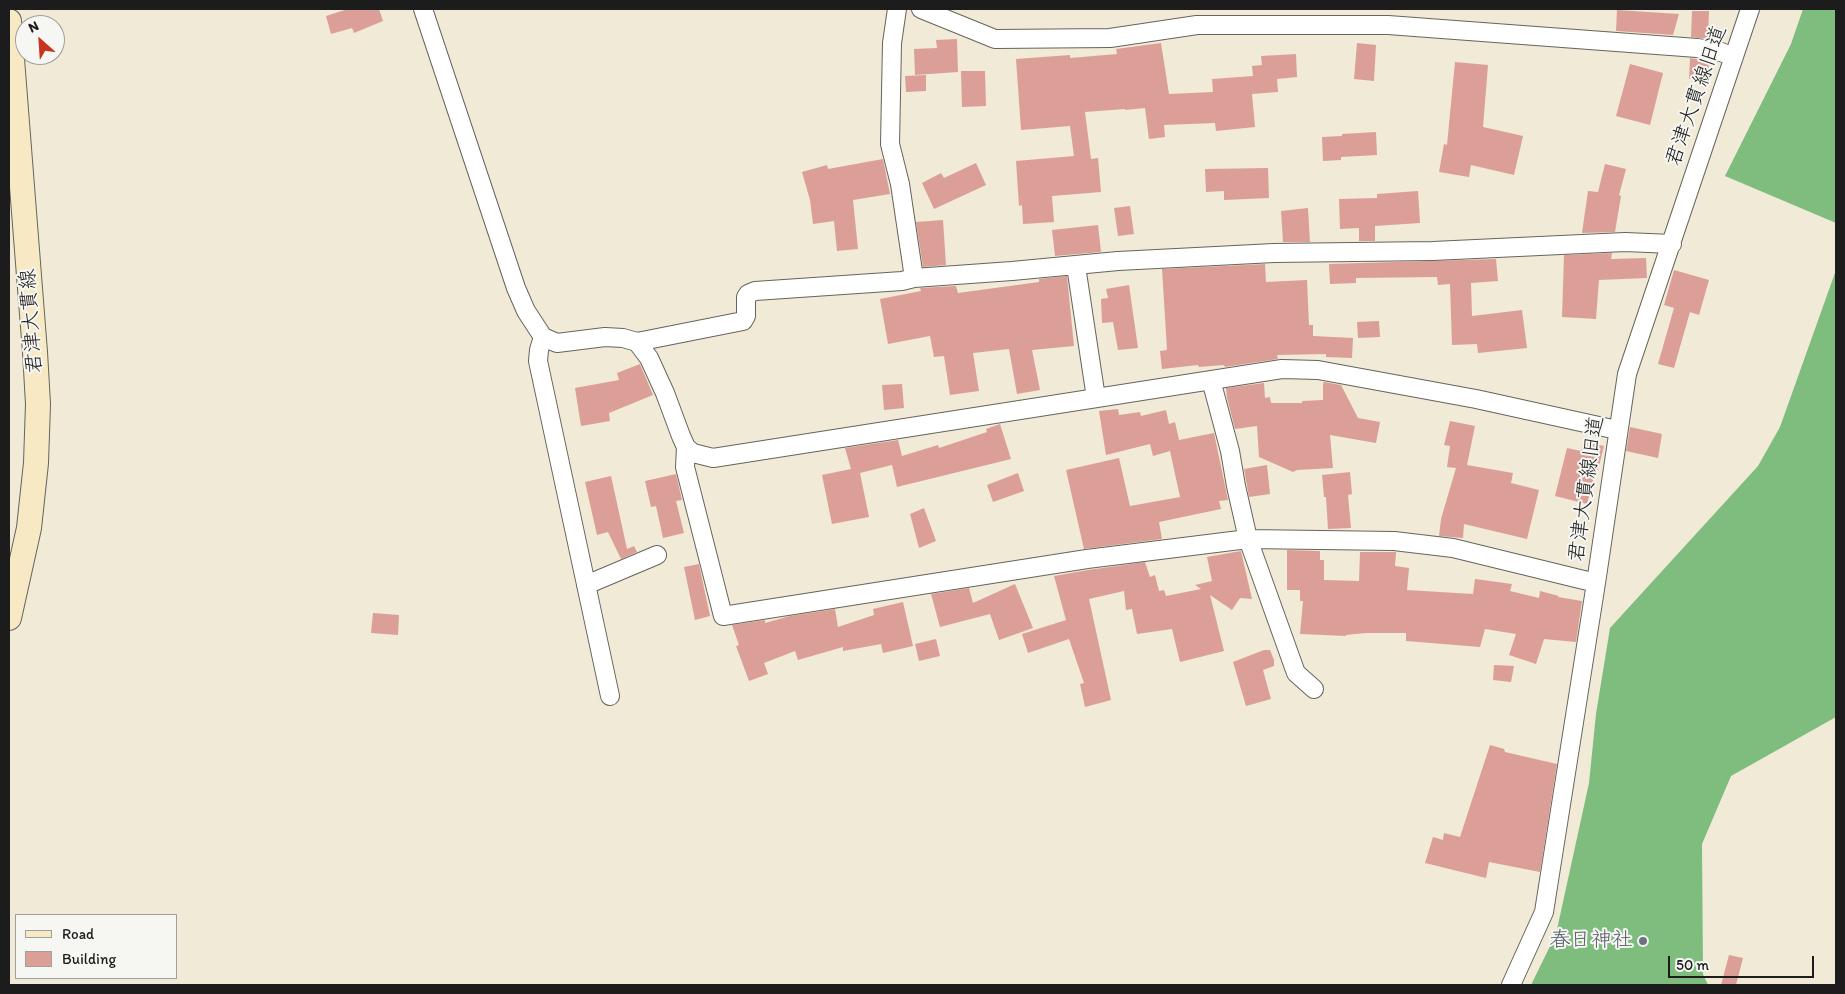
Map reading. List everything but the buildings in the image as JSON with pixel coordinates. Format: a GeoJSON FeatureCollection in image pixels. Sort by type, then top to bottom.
{"type":"FeatureCollection","features":[{"type":"Feature","properties":{"kind":"main road","name":"君津大貫線"},"geometry":{"type":"LineString","coordinates":[[9,21],[35,342],[38,404],[36,463],[29,528],[9,618]]}},
{"type":"Feature","properties":{"kind":"street"},"geometry":{"type":"LineString","coordinates":[[423,9],[516,288],[526,311],[543,337],[557,343],[605,337],[623,338],[637,342],[743,321],[746,316],[746,297],[754,291],[902,281],[914,278],[1118,261],[1274,253],[1433,251],[1625,242],[1672,244]]}},
{"type":"Feature","properties":{"kind":"street"},"geometry":{"type":"LineString","coordinates":[[896,9],[892,43],[890,144],[900,184],[914,278]]}},
{"type":"Feature","properties":{"kind":"street"},"geometry":{"type":"LineString","coordinates":[[921,9],[995,39],[1110,38],[1196,17],[1444,28],[1698,48],[1721,52],[1734,58]]}},
{"type":"Feature","properties":{"kind":"street","name":"君津大貫線旧道"},"geometry":{"type":"LineString","coordinates":[[1511,985],[1544,912],[1627,374],[1750,9]]}},
{"type":"Feature","properties":{"kind":"street"},"geometry":{"type":"LineString","coordinates":[[1076,266],[1096,398]]}},
{"type":"Feature","properties":{"kind":"street"},"geometry":{"type":"LineString","coordinates":[[543,337],[538,361],[610,696]]}},
{"type":"Feature","properties":{"kind":"street"},"geometry":{"type":"LineString","coordinates":[[637,342],[649,358],[686,447],[685,467],[723,616],[1087,558],[1248,539],[1394,540],[1443,546],[1596,583]]}},
{"type":"Feature","properties":{"kind":"street"},"geometry":{"type":"LineString","coordinates":[[686,447],[693,453],[713,458],[1282,369],[1318,370],[1476,399],[1618,430]]}},
{"type":"Feature","properties":{"kind":"street"},"geometry":{"type":"LineString","coordinates":[[1211,380],[1230,451],[1248,539],[1296,673],[1314,689]]}},
{"type":"Feature","properties":{"kind":"street"},"geometry":{"type":"LineString","coordinates":[[586,585],[657,555]]}},
{"type":"Feature","properties":{"kind":"green space"},"geometry":{"type":"Polygon","coordinates":[[[1803,9],[1836,9],[1836,223],[1725,176],[1791,44],[1803,9]]]}},
{"type":"Feature","properties":{"kind":"green space"},"geometry":{"type":"Polygon","coordinates":[[[1836,270],[1836,717],[1731,776],[1702,844],[1703,974],[1708,985],[1531,985],[1556,934],[1589,783],[1596,714],[1610,628],[1758,466],[1780,427],[1836,270]]]}},
{"type":"Feature","properties":{"kind":"place","name":"春日神社"},"geometry":{"type":"Point","coordinates":[1643,941]}}]}
